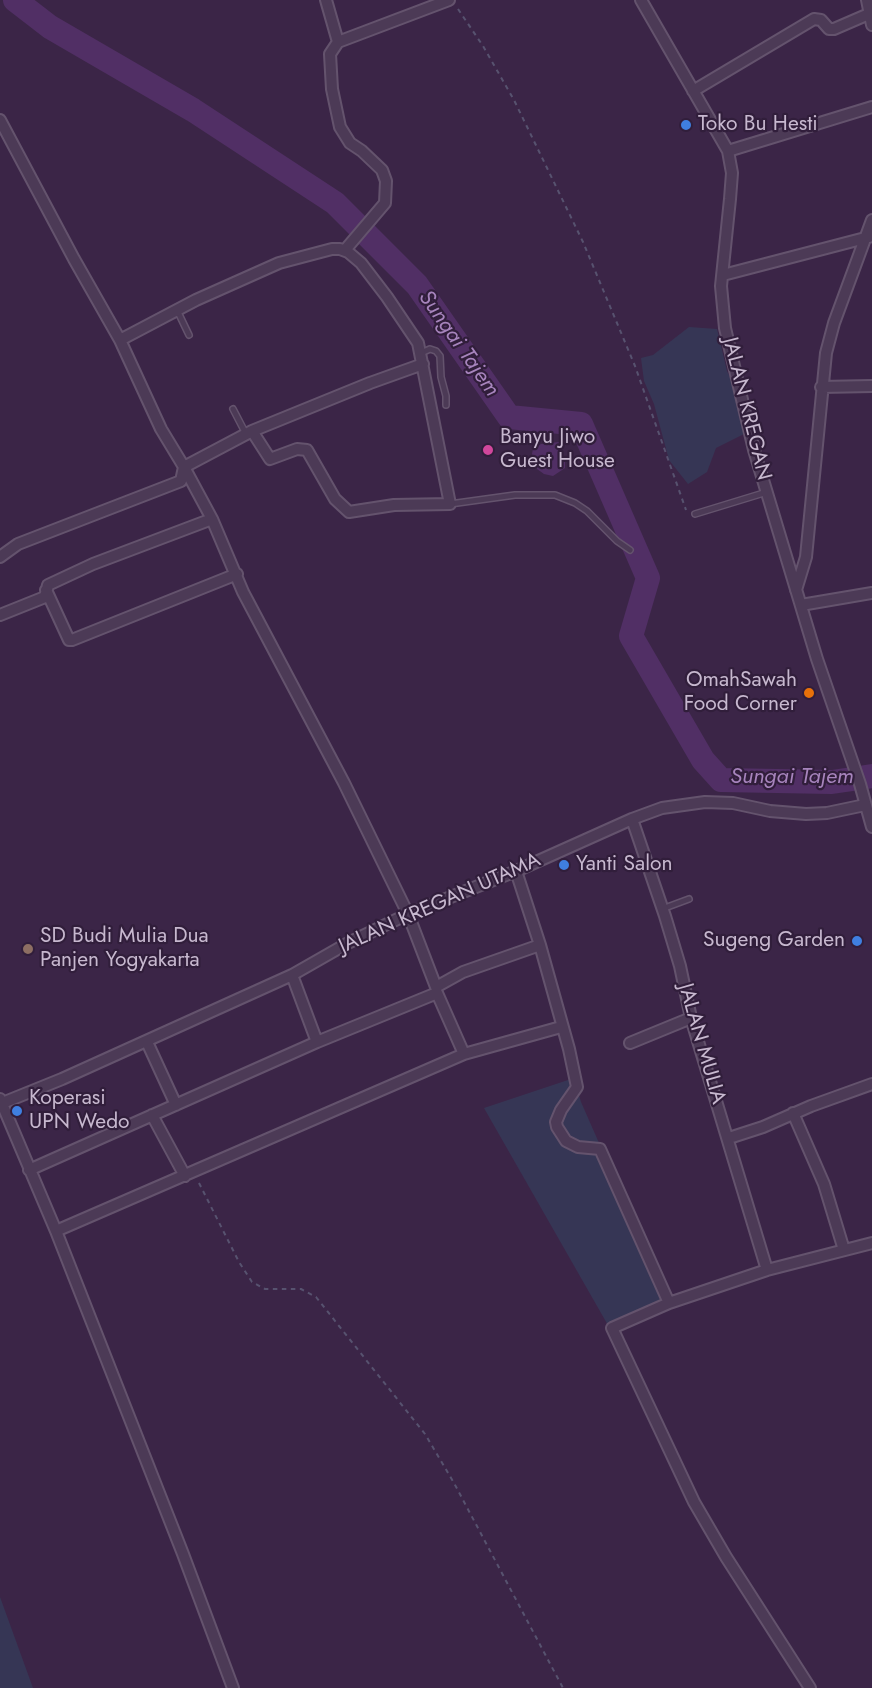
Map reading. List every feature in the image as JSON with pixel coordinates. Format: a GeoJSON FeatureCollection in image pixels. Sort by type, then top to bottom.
{"type":"FeatureCollection","features":[{"type":"Feature","properties":{"kind":"street"},"geometry":{"type":"LineString","coordinates":[[326,0],[338,42]]}},
{"type":"Feature","properties":{"kind":"street"},"geometry":{"type":"LineString","coordinates":[[345,250],[385,203],[386,182],[382,170],[350,143],[340,127],[335,112],[330,54],[338,42],[448,0]]}},
{"type":"Feature","properties":{"kind":"street","name":"JALAN KREGAN"},"geometry":{"type":"LineString","coordinates":[[641,0],[728,152],[731,182],[721,298],[725,328],[754,450],[872,827]]}},
{"type":"Feature","properties":{"kind":"street"},"geometry":{"type":"LineString","coordinates":[[693,91],[814,19],[821,20],[830,29],[871,19],[867,0]]}},
{"type":"Feature","properties":{"kind":"street"},"geometry":{"type":"LineString","coordinates":[[728,152],[872,107]]}},
{"type":"Feature","properties":{"kind":"street"},"geometry":{"type":"LineString","coordinates":[[0,120],[120,340],[161,429],[212,519],[258,622],[344,783],[369,840],[408,914],[436,987],[463,972],[540,945]]}},
{"type":"Feature","properties":{"kind":"street"},"geometry":{"type":"LineString","coordinates":[[796,590],[806,557],[826,353],[834,323],[869,237],[872,220]]}},
{"type":"Feature","properties":{"kind":"street"},"geometry":{"type":"LineString","coordinates":[[723,274],[869,237]]}},
{"type":"Feature","properties":{"kind":"street"},"geometry":{"type":"LineString","coordinates":[[120,340],[177,310],[279,263],[332,249],[345,250],[361,263],[418,342],[450,504],[394,505],[349,512],[335,499],[307,450],[297,449],[270,459],[249,433]]}},
{"type":"Feature","properties":{"kind":"street"},"geometry":{"type":"LineString","coordinates":[[184,467],[249,433],[370,383],[422,358]]}},
{"type":"Feature","properties":{"kind":"street"},"geometry":{"type":"LineString","coordinates":[[821,387],[872,386]]}},
{"type":"Feature","properties":{"kind":"street"},"geometry":{"type":"LineString","coordinates":[[0,556],[18,544],[181,481],[184,467]]}},
{"type":"Feature","properties":{"kind":"street"},"geometry":{"type":"LineString","coordinates":[[0,615],[45,597],[48,585],[93,564],[212,519]]}},
{"type":"Feature","properties":{"kind":"street"},"geometry":{"type":"LineString","coordinates":[[46,590],[69,640],[72,640],[237,574]]}},
{"type":"Feature","properties":{"kind":"street"},"geometry":{"type":"LineString","coordinates":[[801,605],[872,593]]}},
{"type":"Feature","properties":{"kind":"street","name":"JALAN KREGAN UTAMA"},"geometry":{"type":"LineString","coordinates":[[1,1102],[62,1079],[147,1042],[292,975],[348,943],[408,914],[516,871],[662,808],[705,802],[733,803],[770,811],[806,814],[827,813],[865,805]]}},
{"type":"Feature","properties":{"kind":"street","name":"JALAN MULIA"},"geometry":{"type":"LineString","coordinates":[[632,819],[680,966],[691,1018],[767,1270]]}},
{"type":"Feature","properties":{"kind":"street"},"geometry":{"type":"LineString","coordinates":[[516,871],[540,945],[569,1049],[577,1087],[561,1110],[556,1122],[557,1127],[566,1142],[578,1147],[600,1149],[669,1303]]}},
{"type":"Feature","properties":{"kind":"street"},"geometry":{"type":"LineString","coordinates":[[292,975],[317,1042]]}},
{"type":"Feature","properties":{"kind":"street"},"geometry":{"type":"LineString","coordinates":[[29,1170],[317,1042],[437,993],[464,1054]]}},
{"type":"Feature","properties":{"kind":"street"},"geometry":{"type":"LineString","coordinates":[[630,1043],[691,1018]]}},
{"type":"Feature","properties":{"kind":"street"},"geometry":{"type":"LineString","coordinates":[[56,1231],[464,1054],[561,1026]]}},
{"type":"Feature","properties":{"kind":"street"},"geometry":{"type":"LineString","coordinates":[[147,1042],[176,1105]]}},
{"type":"Feature","properties":{"kind":"street"},"geometry":{"type":"LineString","coordinates":[[729,1138],[872,1084]]}},
{"type":"Feature","properties":{"kind":"street"},"geometry":{"type":"LineString","coordinates":[[1,1102],[56,1231],[233,1688]]}},
{"type":"Feature","properties":{"kind":"street"},"geometry":{"type":"LineString","coordinates":[[794,1113],[824,1184],[844,1250]]}},
{"type":"Feature","properties":{"kind":"street"},"geometry":{"type":"LineString","coordinates":[[152,1115],[189,1174]]}},
{"type":"Feature","properties":{"kind":"street"},"geometry":{"type":"LineString","coordinates":[[810,1688],[726,1557],[694,1502],[612,1328],[616,1324],[669,1303],[767,1270],[872,1243]]}},
{"type":"Feature","properties":{"kind":"lane"},"geometry":{"type":"LineString","coordinates":[[177,310],[189,335]]}},
{"type":"Feature","properties":{"kind":"lane"},"geometry":{"type":"LineString","coordinates":[[422,358],[430,349],[436,351],[440,356],[446,405]]}},
{"type":"Feature","properties":{"kind":"lane"},"geometry":{"type":"LineString","coordinates":[[233,409],[249,433]]}},
{"type":"Feature","properties":{"kind":"lane"},"geometry":{"type":"LineString","coordinates":[[695,514],[768,492]]}},
{"type":"Feature","properties":{"kind":"lane"},"geometry":{"type":"LineString","coordinates":[[450,504],[515,495],[555,495],[587,511],[617,541],[630,550]]}},
{"type":"Feature","properties":{"kind":"lane"},"geometry":{"type":"LineString","coordinates":[[662,909],[689,899]]}},
{"type":"Feature","properties":{"kind":"path"},"geometry":{"type":"LineString","coordinates":[[458,9],[483,46],[514,100],[553,179],[622,334],[688,514],[695,514]]}},
{"type":"Feature","properties":{"kind":"path"},"geometry":{"type":"LineString","coordinates":[[189,1174],[252,1282],[265,1289],[302,1289],[316,1297],[425,1434],[454,1483],[563,1688]]}},
{"type":"Feature","properties":{"kind":"shaded area"},"geometry":{"type":"Polygon","coordinates":[[[689,327],[717,329],[727,371],[736,390],[748,432],[716,448],[707,472],[688,484],[669,460],[654,404],[644,381],[641,358],[653,355],[689,327]]]}},
{"type":"Feature","properties":{"kind":"shaded area"},"geometry":{"type":"Polygon","coordinates":[[[559,442],[563,451],[560,460],[565,462],[565,468],[553,476],[544,474],[537,469],[532,454],[533,449],[541,444],[559,442]]]}},
{"type":"Feature","properties":{"kind":"shaded area"},"geometry":{"type":"Polygon","coordinates":[[[574,1078],[581,1102],[668,1300],[609,1327],[484,1108],[574,1078]]]}},
{"type":"Feature","properties":{"kind":"shaded area"},"geometry":{"type":"Polygon","coordinates":[[[0,1597],[33,1688],[0,1688],[0,1597]]]}},
{"type":"Feature","properties":{"kind":"waterway","name":"Sungai Tajem"},"geometry":{"type":"LineString","coordinates":[[15,0],[50,27],[193,110],[335,203],[417,285],[509,417],[581,424],[648,578],[631,636],[703,760],[721,780],[832,782],[872,776]]}},
{"type":"Feature","properties":{"kind":"place","name":"Toko Bu Hesti"},"geometry":{"type":"Point","coordinates":[686,125]}},
{"type":"Feature","properties":{"kind":"place","name":"Banyu Jiwo Guest House"},"geometry":{"type":"Point","coordinates":[488,450]}},
{"type":"Feature","properties":{"kind":"place","name":"OmahSawah Food Corner"},"geometry":{"type":"Point","coordinates":[809,693]}},
{"type":"Feature","properties":{"kind":"place","name":"Yanti Salon"},"geometry":{"type":"Point","coordinates":[564,865]}},
{"type":"Feature","properties":{"kind":"place","name":"Sugeng Garden"},"geometry":{"type":"Point","coordinates":[857,941]}},
{"type":"Feature","properties":{"kind":"place","name":"SD Budi Mulia Dua Panjen Yogyakarta"},"geometry":{"type":"Point","coordinates":[28,949]}},
{"type":"Feature","properties":{"kind":"place","name":"Koperasi UPN Wedo"},"geometry":{"type":"Point","coordinates":[17,1111]}}]}
